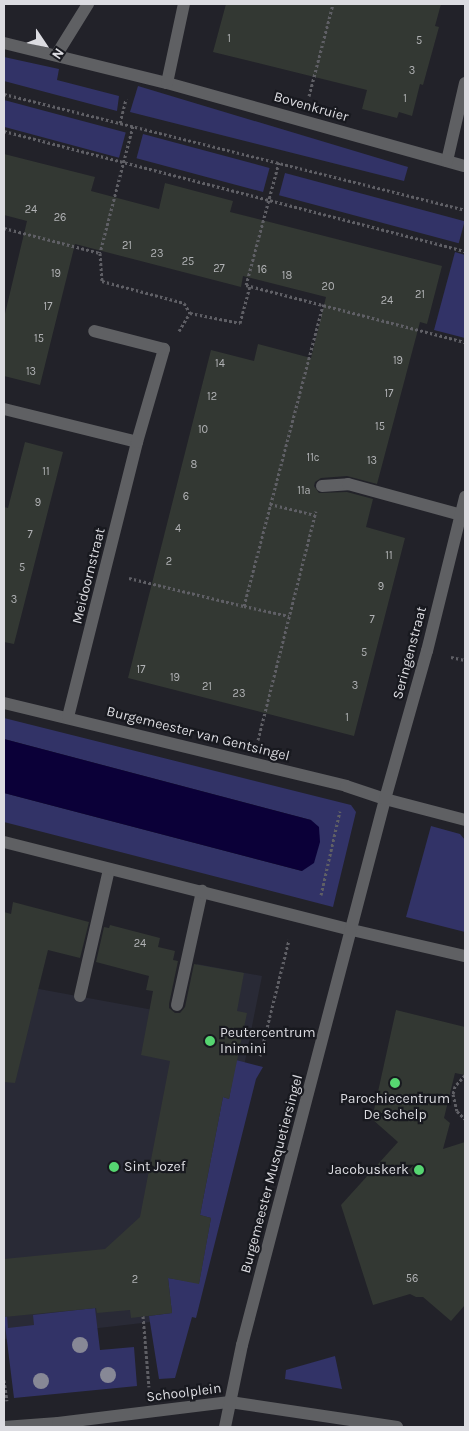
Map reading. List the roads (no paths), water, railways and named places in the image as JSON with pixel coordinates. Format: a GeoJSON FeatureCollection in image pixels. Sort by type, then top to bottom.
{"type":"FeatureCollection","features":[{"type":"Feature","properties":{"kind":"street"},"geometry":{"type":"LineString","coordinates":[[57,54],[88,4]]}},
{"type":"Feature","properties":{"kind":"street"},"geometry":{"type":"LineString","coordinates":[[167,83],[184,4]]}},
{"type":"Feature","properties":{"kind":"street","name":"Bovenkruier"},"geometry":{"type":"LineString","coordinates":[[4,43],[57,54],[167,83],[465,166]]}},
{"type":"Feature","properties":{"kind":"street"},"geometry":{"type":"LineString","coordinates":[[447,161],[465,83]]}},
{"type":"Feature","properties":{"kind":"street","name":"Meidoornstraat"},"geometry":{"type":"LineString","coordinates":[[68,717],[106,572],[137,442],[164,348],[94,331]]}},
{"type":"Feature","properties":{"kind":"street"},"geometry":{"type":"LineString","coordinates":[[4,409],[137,442]]}},
{"type":"Feature","properties":{"kind":"street"},"geometry":{"type":"LineString","coordinates":[[322,486],[348,484],[461,515]]}},
{"type":"Feature","properties":{"kind":"street","name":"Seringenstraat"},"geometry":{"type":"LineString","coordinates":[[385,799],[427,651],[465,497]]}},
{"type":"Feature","properties":{"kind":"street","name":"Burgemeester van Gentsingel"},"geometry":{"type":"LineString","coordinates":[[4,703],[346,786],[385,799],[465,820]]}},
{"type":"Feature","properties":{"kind":"street"},"geometry":{"type":"LineString","coordinates":[[352,930],[385,799]]}},
{"type":"Feature","properties":{"kind":"street"},"geometry":{"type":"LineString","coordinates":[[4,842],[352,930],[465,956]]}},
{"type":"Feature","properties":{"kind":"street"},"geometry":{"type":"LineString","coordinates":[[80,996],[109,869]]}},
{"type":"Feature","properties":{"kind":"street"},"geometry":{"type":"LineString","coordinates":[[177,1005],[202,891]]}},
{"type":"Feature","properties":{"kind":"street","name":"Burgemeester Musquetiersingel"},"geometry":{"type":"LineString","coordinates":[[225,1427],[242,1344],[352,930]]}},
{"type":"Feature","properties":{"kind":"street","name":"Schoolplein"},"geometry":{"type":"LineString","coordinates":[[4,1427],[230,1402],[397,1427]]}},
{"type":"Feature","properties":{"kind":"place","name":"Peutercentrum Inimini"},"geometry":{"type":"Point","coordinates":[210,1041]}},
{"type":"Feature","properties":{"kind":"place","name":"Parochiecentrum De Schelp"},"geometry":{"type":"Point","coordinates":[395,1083]}},
{"type":"Feature","properties":{"kind":"place","name":"Sint Jozef"},"geometry":{"type":"Point","coordinates":[114,1167]}},
{"type":"Feature","properties":{"kind":"place","name":"Jacobuskerk"},"geometry":{"type":"Point","coordinates":[419,1170]}}]}
